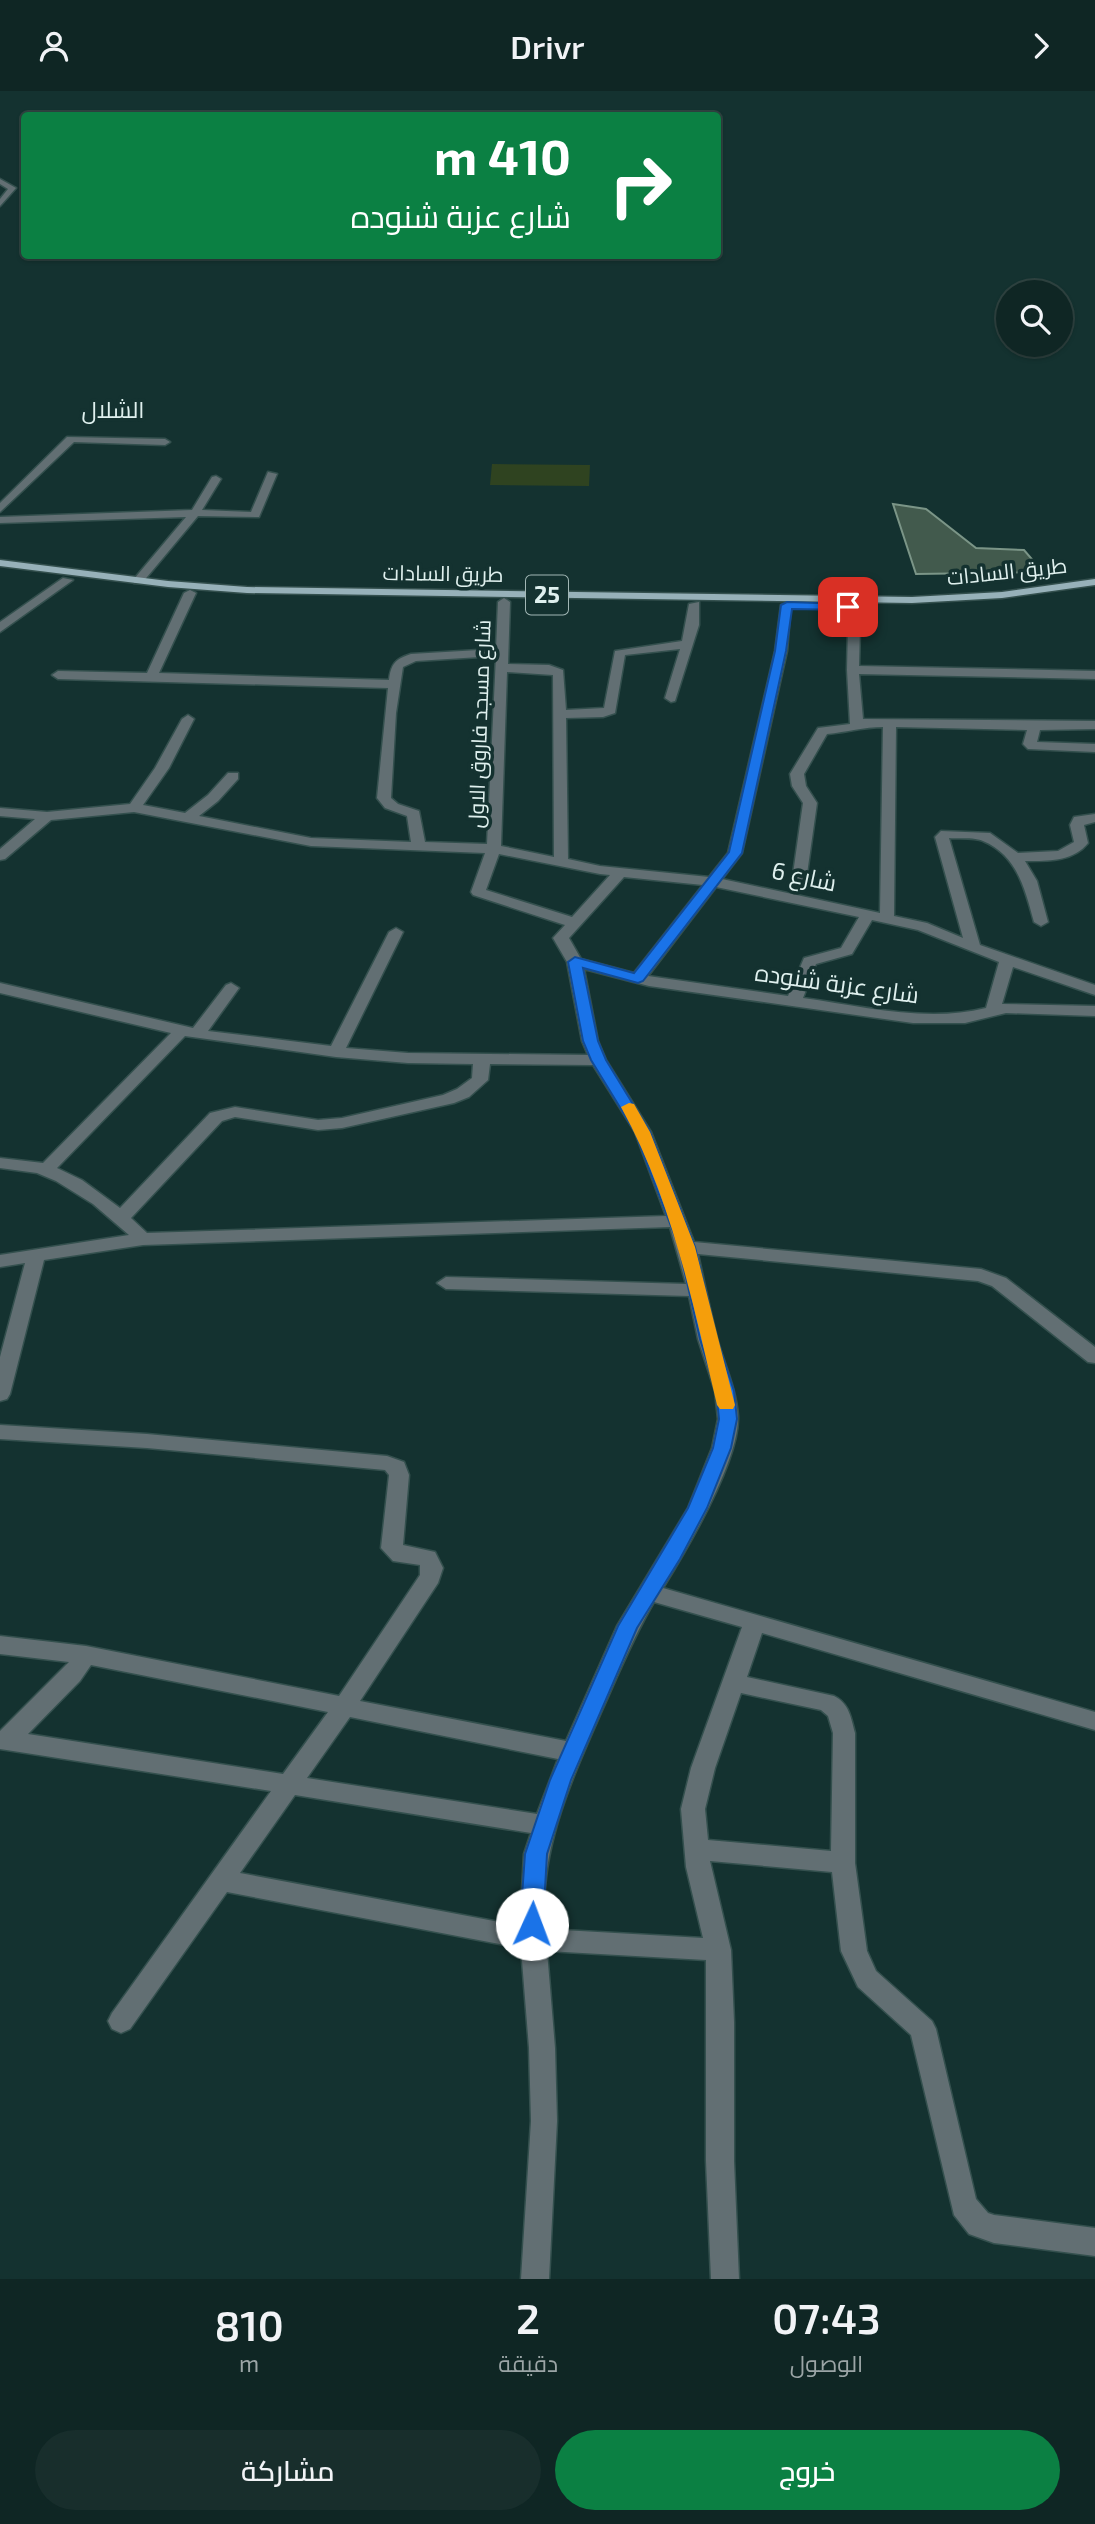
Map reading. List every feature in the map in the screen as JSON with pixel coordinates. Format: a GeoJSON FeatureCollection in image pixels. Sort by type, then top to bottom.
{"type":"FeatureCollection","features":[{"type":"Feature","properties":{"kind":"main road","name":"طريق السادات"},"geometry":{"type":"LineString","coordinates":[[0,563],[138,581],[247,590],[888,600],[981,597],[1095,582]]}},
{"type":"Feature","properties":{"kind":"main road","name":"طريق السادات"},"geometry":{"type":"LineString","coordinates":[[0,571],[190,593],[504,602],[979,607],[1095,592]]}},
{"type":"Feature","properties":{"kind":"street"},"geometry":{"type":"LineString","coordinates":[[0,181],[12,188],[0,204]]}},
{"type":"Feature","properties":{"kind":"street"},"geometry":{"type":"LineString","coordinates":[[0,509],[71,439],[165,443]]}},
{"type":"Feature","properties":{"kind":"street"},"geometry":{"type":"LineString","coordinates":[[0,520],[195,513],[255,515],[272,474]]}},
{"type":"Feature","properties":{"kind":"street"},"geometry":{"type":"LineString","coordinates":[[138,581],[195,513],[216,479]]}},
{"type":"Feature","properties":{"kind":"street"},"geometry":{"type":"LineString","coordinates":[[0,628],[67,580]]}},
{"type":"Feature","properties":{"kind":"street"},"geometry":{"type":"LineString","coordinates":[[151,677],[190,593]]}},
{"type":"Feature","properties":{"kind":"street","name":"شارع مسجد فاروق الاول"},"geometry":{"type":"LineString","coordinates":[[504,602],[494,849],[478,888],[480,894],[574,923]]}},
{"type":"Feature","properties":{"kind":"street"},"geometry":{"type":"LineString","coordinates":[[671,698],[687,645],[695,604]]}},
{"type":"Feature","properties":{"kind":"street"},"geometry":{"type":"LineString","coordinates":[[638,978],[735,853],[781,651],[787,605]]}},
{"type":"Feature","properties":{"kind":"street"},"geometry":{"type":"LineString","coordinates":[[799,881],[810,803],[799,786],[797,774],[823,731],[856,727],[854,627],[848,607]]}},
{"type":"Feature","properties":{"kind":"street"},"geometry":{"type":"LineString","coordinates":[[559,714],[603,713],[610,710],[619,654],[622,652],[687,645]]}},
{"type":"Feature","properties":{"kind":"street"},"geometry":{"type":"LineString","coordinates":[[419,848],[414,814],[395,809],[384,797],[393,684],[397,666],[407,659],[503,652]]}},
{"type":"Feature","properties":{"kind":"street"},"geometry":{"type":"LineString","coordinates":[[502,669],[549,669],[559,673],[561,862]]}},
{"type":"Feature","properties":{"kind":"street"},"geometry":{"type":"LineString","coordinates":[[853,670],[1095,675]]}},
{"type":"Feature","properties":{"kind":"street"},"geometry":{"type":"LineString","coordinates":[[58,675],[393,684]]}},
{"type":"Feature","properties":{"kind":"street"},"geometry":{"type":"LineString","coordinates":[[134,809],[162,768],[188,719]]}},
{"type":"Feature","properties":{"kind":"street"},"geometry":{"type":"LineString","coordinates":[[887,918],[890,722]]}},
{"type":"Feature","properties":{"kind":"street"},"geometry":{"type":"LineString","coordinates":[[856,723],[1034,727],[1095,725]]}},
{"type":"Feature","properties":{"kind":"street"},"geometry":{"type":"LineString","coordinates":[[1034,727],[1030,744],[1033,746],[1095,747]]}},
{"type":"Feature","properties":{"kind":"street"},"geometry":{"type":"LineString","coordinates":[[188,818],[213,798],[233,776]]}},
{"type":"Feature","properties":{"kind":"street","name":"شارع 6"},"geometry":{"type":"LineString","coordinates":[[0,812],[47,815],[134,809],[311,842],[494,849],[621,872],[714,882],[869,913],[935,930],[973,948],[1095,990]]}},
{"type":"Feature","properties":{"kind":"street"},"geometry":{"type":"LineString","coordinates":[[0,856],[47,815]]}},
{"type":"Feature","properties":{"kind":"street"},"geometry":{"type":"LineString","coordinates":[[1015,857],[1049,856],[1077,848],[1081,843],[1077,825],[1079,820],[1095,818]]}},
{"type":"Feature","properties":{"kind":"street"},"geometry":{"type":"LineString","coordinates":[[973,948],[942,835],[985,836],[1015,857],[1030,881],[1041,922]]}},
{"type":"Feature","properties":{"kind":"street"},"geometry":{"type":"LineString","coordinates":[[535,2279],[544,2121],[542,2048],[531,1910],[536,1854],[572,1752],[628,1626],[698,1508],[722,1448],[728,1419],[725,1391],[687,1247],[643,1132],[598,1060],[587,1027],[575,962],[561,938],[621,872]]}},
{"type":"Feature","properties":{"kind":"street"},"geometry":{"type":"LineString","coordinates":[[794,1002],[809,961],[847,951],[869,913]]}},
{"type":"Feature","properties":{"kind":"street"},"geometry":{"type":"LineString","coordinates":[[336,1052],[396,932]]}},
{"type":"Feature","properties":{"kind":"street"},"geometry":{"type":"LineString","coordinates":[[993,1010],[1007,959]]}},
{"type":"Feature","properties":{"kind":"street","name":"شارع عزبة شنوده"},"geometry":{"type":"LineString","coordinates":[[575,962],[638,978],[931,1020],[965,1018],[993,1010],[1013,1008],[1095,1011]]}},
{"type":"Feature","properties":{"kind":"street"},"geometry":{"type":"LineString","coordinates":[[0,988],[190,1032],[336,1052],[482,1060],[598,1060]]}},
{"type":"Feature","properties":{"kind":"street"},"geometry":{"type":"LineString","coordinates":[[47,1169],[190,1032],[231,988]]}},
{"type":"Feature","properties":{"kind":"street"},"geometry":{"type":"LineString","coordinates":[[121,1219],[216,1117],[235,1112],[318,1125],[342,1123],[463,1093],[480,1080],[482,1060]]}},
{"type":"Feature","properties":{"kind":"street"},"geometry":{"type":"LineString","coordinates":[[0,1163],[47,1169],[110,1207],[143,1239]]}},
{"type":"Feature","properties":{"kind":"street"},"geometry":{"type":"LineString","coordinates":[[0,1261],[143,1239],[677,1221]]}},
{"type":"Feature","properties":{"kind":"street"},"geometry":{"type":"LineString","coordinates":[[687,1247],[981,1275],[999,1282],[1095,1357]]}},
{"type":"Feature","properties":{"kind":"street"},"geometry":{"type":"LineString","coordinates":[[0,1394],[36,1254]]}},
{"type":"Feature","properties":{"kind":"street"},"geometry":{"type":"LineString","coordinates":[[446,1283],[697,1290]]}},
{"type":"Feature","properties":{"kind":"street"},"geometry":{"type":"LineString","coordinates":[[0,1432],[160,1442],[374,1461],[397,1467],[400,1475],[392,1548],[400,1555],[427,1558],[432,1568],[430,1577],[344,1707],[121,2021]]}},
{"type":"Feature","properties":{"kind":"street"},"geometry":{"type":"LineString","coordinates":[[649,1592],[1095,1721]]}},
{"type":"Feature","properties":{"kind":"street"},"geometry":{"type":"LineString","coordinates":[[725,2279],[720,2161],[718,1950],[695,1849],[693,1809],[703,1768],[755,1622]]}},
{"type":"Feature","properties":{"kind":"street"},"geometry":{"type":"LineString","coordinates":[[0,1645],[86,1655],[572,1752]]}},
{"type":"Feature","properties":{"kind":"street"},"geometry":{"type":"LineString","coordinates":[[4,1740],[72,1675],[86,1655]]}},
{"type":"Feature","properties":{"kind":"street"},"geometry":{"type":"LineString","coordinates":[[734,1683],[826,1702],[834,1706],[839,1714],[844,1733],[844,1863],[855,1951],[867,1979],[923,2029],[964,2204],[979,2224],[994,2229],[1095,2242]]}},
{"type":"Feature","properties":{"kind":"street"},"geometry":{"type":"LineString","coordinates":[[4,1740],[546,1825]]}},
{"type":"Feature","properties":{"kind":"street"},"geometry":{"type":"LineString","coordinates":[[695,1849],[844,1863]]}},
{"type":"Feature","properties":{"kind":"street"},"geometry":{"type":"LineString","coordinates":[[221,1880],[532,1939],[718,1950]]}},
{"type":"Feature","properties":{"kind":"green space"},"geometry":{"type":"Polygon","coordinates":[[[492,464],[590,465],[589,486],[490,485],[492,464]]]}},
{"type":"Feature","properties":{"kind":"building"},"geometry":{"type":"Polygon","coordinates":[[[893,504],[926,509],[976,548],[1024,550],[1043,572],[916,574],[893,504]]]}},
{"type":"Feature","properties":{"kind":"slow traffic"},"geometry":{"type":"LineString","coordinates":[[629,1107],[643,1132],[687,1247],[708,1339],[725,1391],[726,1405]]}},
{"type":"Feature","properties":{"kind":"district","name":"الشلال"},"geometry":{"type":"Point","coordinates":[113,410]}},
{"type":"Feature","properties":{"kind":"route"},"geometry":{"type":"LineString","coordinates":[[532,1924],[536,1854],[560,1780],[628,1626],[698,1508],[722,1448],[728,1419],[725,1391],[708,1339],[687,1247],[643,1132],[598,1060],[590,1041],[581,982],[575,962],[638,978],[714,882],[735,853],[781,651],[787,605],[848,607]]}}]}
